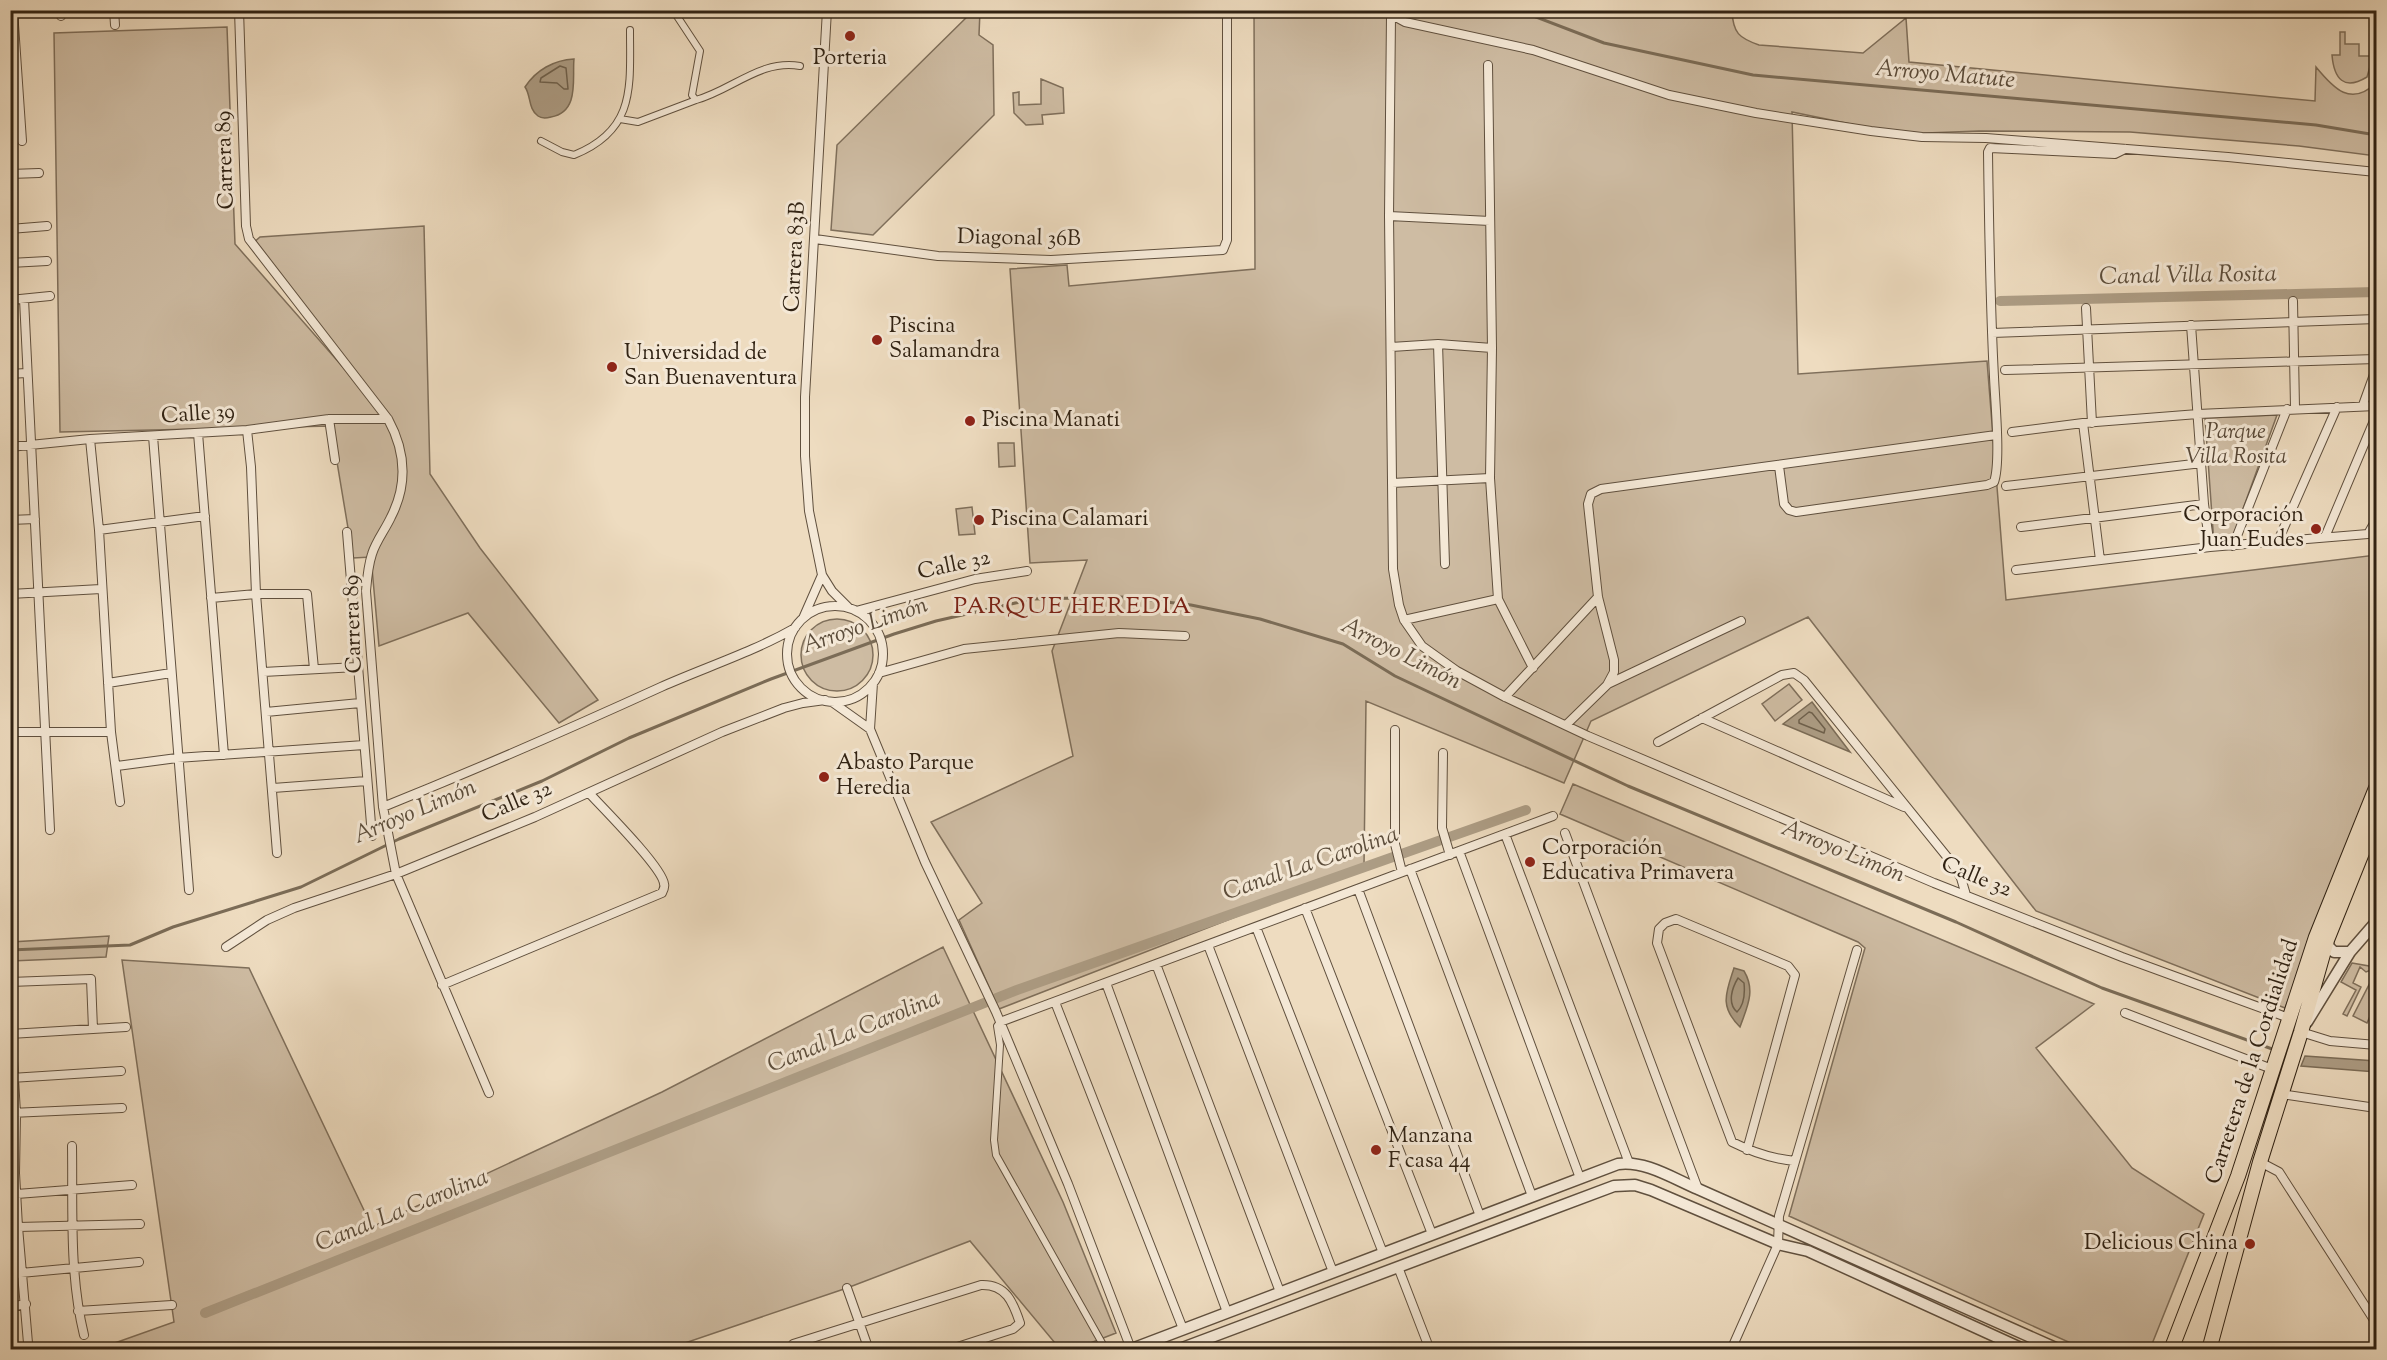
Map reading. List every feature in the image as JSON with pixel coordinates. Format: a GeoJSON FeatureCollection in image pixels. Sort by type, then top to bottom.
{"type":"FeatureCollection","features":[{"type":"Feature","properties":{"kind":"highway","name":"Carretera de la Cordialidad"},"geometry":{"type":"LineString","coordinates":[[2171,1350],[2238,1176],[2316,937],[2376,788]]}},
{"type":"Feature","properties":{"kind":"highway","name":"Carretera de la Cordialidad"},"geometry":{"type":"LineString","coordinates":[[2209,1350],[2260,1162],[2300,1036],[2327,940],[2376,818]]}},
{"type":"Feature","properties":{"kind":"street"},"geometry":{"type":"LineString","coordinates":[[13,10],[14,70],[22,141]]}},
{"type":"Feature","properties":{"kind":"street"},"geometry":{"type":"LineString","coordinates":[[114,10],[116,25]]}},
{"type":"Feature","properties":{"kind":"street","name":"Carrera 89"},"geometry":{"type":"LineString","coordinates":[[238,10],[246,226],[249,239],[388,419],[401,450],[404,468],[403,488],[371,556],[366,591],[383,807],[395,870],[489,1094]]}},
{"type":"Feature","properties":{"kind":"street"},"geometry":{"type":"LineString","coordinates":[[672,10],[700,51],[692,95],[696,100]]}},
{"type":"Feature","properties":{"kind":"street","name":"Carrera 83B"},"geometry":{"type":"LineString","coordinates":[[827,10],[805,397],[805,456],[809,512],[822,576],[832,591],[852,609]]}},
{"type":"Feature","properties":{"kind":"street","name":"Diagonal 36B"},"geometry":{"type":"LineString","coordinates":[[815,238],[938,256],[1051,260],[1223,250],[1227,240],[1227,10]]}},
{"type":"Feature","properties":{"kind":"street"},"geometry":{"type":"LineString","coordinates":[[1387,13],[1405,22],[1533,50],[1669,95],[1712,105],[1871,131],[1922,137],[1986,138],[2126,149],[2376,172]]}},
{"type":"Feature","properties":{"kind":"street","name":"Calle 32"},"geometry":{"type":"LineString","coordinates":[[1387,13],[1393,568],[1398,605],[1404,620],[1422,646],[1457,671],[1505,697],[1588,736],[1966,895],[2122,957],[2289,1018]]}},
{"type":"Feature","properties":{"kind":"street"},"geometry":{"type":"LineString","coordinates":[[540,141],[574,155],[601,141],[620,119],[630,89],[630,30]]}},
{"type":"Feature","properties":{"kind":"street"},"geometry":{"type":"LineString","coordinates":[[620,119],[638,122],[696,100],[771,66],[786,63],[800,66]]}},
{"type":"Feature","properties":{"kind":"street"},"geometry":{"type":"LineString","coordinates":[[1488,65],[1492,348],[1490,478],[1498,598],[1533,668]]}},
{"type":"Feature","properties":{"kind":"street"},"geometry":{"type":"LineString","coordinates":[[1779,466],[1784,504],[1789,510],[1796,512],[1987,485],[1994,482],[1996,435],[1988,152],[1990,148],[2115,154],[2126,149]]}},
{"type":"Feature","properties":{"kind":"street"},"geometry":{"type":"LineString","coordinates":[[10,174],[39,173]]}},
{"type":"Feature","properties":{"kind":"street"},"geometry":{"type":"LineString","coordinates":[[1389,216],[1490,220]]}},
{"type":"Feature","properties":{"kind":"street"},"geometry":{"type":"LineString","coordinates":[[10,229],[47,226]]}},
{"type":"Feature","properties":{"kind":"street"},"geometry":{"type":"LineString","coordinates":[[10,264],[47,261]]}},
{"type":"Feature","properties":{"kind":"street"},"geometry":{"type":"LineString","coordinates":[[10,300],[50,296]]}},
{"type":"Feature","properties":{"kind":"street"},"geometry":{"type":"LineString","coordinates":[[24,299],[50,830]]}},
{"type":"Feature","properties":{"kind":"street"},"geometry":{"type":"LineString","coordinates":[[2233,546],[2291,408],[2295,363],[2293,301]]}},
{"type":"Feature","properties":{"kind":"street"},"geometry":{"type":"LineString","coordinates":[[2086,308],[2090,477],[2100,560]]}},
{"type":"Feature","properties":{"kind":"street"},"geometry":{"type":"LineString","coordinates":[[1992,333],[2376,319]]}},
{"type":"Feature","properties":{"kind":"street"},"geometry":{"type":"LineString","coordinates":[[2191,325],[2204,504],[2210,547]]}},
{"type":"Feature","properties":{"kind":"street"},"geometry":{"type":"LineString","coordinates":[[1391,347],[1438,344],[1492,348]]}},
{"type":"Feature","properties":{"kind":"street"},"geometry":{"type":"LineString","coordinates":[[1438,344],[1445,564]]}},
{"type":"Feature","properties":{"kind":"street"},"geometry":{"type":"LineString","coordinates":[[2006,370],[2376,359]]}},
{"type":"Feature","properties":{"kind":"street"},"geometry":{"type":"LineString","coordinates":[[2363,405],[2376,369]]}},
{"type":"Feature","properties":{"kind":"street"},"geometry":{"type":"LineString","coordinates":[[10,374],[26,373]]}},
{"type":"Feature","properties":{"kind":"street"},"geometry":{"type":"LineString","coordinates":[[2012,432],[2198,414],[2376,405]]}},
{"type":"Feature","properties":{"kind":"street"},"geometry":{"type":"LineString","coordinates":[[2278,541],[2337,407]]}},
{"type":"Feature","properties":{"kind":"street"},"geometry":{"type":"LineString","coordinates":[[2325,537],[2376,416]]}},
{"type":"Feature","properties":{"kind":"street"},"geometry":{"type":"LineString","coordinates":[[329,419],[335,460]]}},
{"type":"Feature","properties":{"kind":"street","name":"Calle 39"},"geometry":{"type":"LineString","coordinates":[[10,447],[90,439],[247,430],[329,419],[388,419]]}},
{"type":"Feature","properties":{"kind":"street"},"geometry":{"type":"LineString","coordinates":[[247,430],[251,467],[256,594],[277,854]]}},
{"type":"Feature","properties":{"kind":"street"},"geometry":{"type":"LineString","coordinates":[[198,433],[224,755]]}},
{"type":"Feature","properties":{"kind":"street"},"geometry":{"type":"LineString","coordinates":[[1566,725],[1607,685],[1614,672],[1614,660],[1598,597],[1588,504],[1591,494],[1601,489],[1996,435]]}},
{"type":"Feature","properties":{"kind":"street"},"geometry":{"type":"LineString","coordinates":[[153,436],[189,890]]}},
{"type":"Feature","properties":{"kind":"street"},"geometry":{"type":"LineString","coordinates":[[90,439],[99,530],[111,732],[120,802]]}},
{"type":"Feature","properties":{"kind":"street"},"geometry":{"type":"LineString","coordinates":[[2006,486],[2202,462]]}},
{"type":"Feature","properties":{"kind":"street"},"geometry":{"type":"LineString","coordinates":[[1392,483],[1490,478]]}},
{"type":"Feature","properties":{"kind":"street"},"geometry":{"type":"LineString","coordinates":[[2021,527],[2204,504]]}},
{"type":"Feature","properties":{"kind":"street"},"geometry":{"type":"LineString","coordinates":[[99,530],[204,516]]}},
{"type":"Feature","properties":{"kind":"street"},"geometry":{"type":"LineString","coordinates":[[10,520],[35,519]]}},
{"type":"Feature","properties":{"kind":"street"},"geometry":{"type":"LineString","coordinates":[[2016,570],[2210,547],[2368,534],[2376,520]]}},
{"type":"Feature","properties":{"kind":"street"},"geometry":{"type":"LineString","coordinates":[[347,532],[372,836]]}},
{"type":"Feature","properties":{"kind":"street","name":"Calle 32"},"geometry":{"type":"LineString","coordinates":[[852,609],[975,579],[1027,571]]}},
{"type":"Feature","properties":{"kind":"street"},"geometry":{"type":"LineString","coordinates":[[822,576],[803,619],[795,628],[789,641],[788,655],[792,674],[797,682],[814,697],[829,701],[870,729]]}},
{"type":"Feature","properties":{"kind":"street"},"geometry":{"type":"LineString","coordinates":[[10,594],[102,589]]}},
{"type":"Feature","properties":{"kind":"street"},"geometry":{"type":"LineString","coordinates":[[211,598],[256,594],[308,594],[314,669]]}},
{"type":"Feature","properties":{"kind":"street"},"geometry":{"type":"LineString","coordinates":[[1505,697],[1598,597]]}},
{"type":"Feature","properties":{"kind":"street"},"geometry":{"type":"LineString","coordinates":[[1404,620],[1498,598]]}},
{"type":"Feature","properties":{"kind":"street"},"geometry":{"type":"LineString","coordinates":[[803,619],[825,607],[852,609],[869,620],[876,628],[883,651],[879,673],[873,683],[855,698],[829,701]]}},
{"type":"Feature","properties":{"kind":"street"},"geometry":{"type":"LineString","coordinates":[[1607,685],[1741,621]]}},
{"type":"Feature","properties":{"kind":"street","name":"Calle 32"},"geometry":{"type":"LineString","coordinates":[[383,807],[525,749],[775,639],[795,628]]}},
{"type":"Feature","properties":{"kind":"street"},"geometry":{"type":"LineString","coordinates":[[879,673],[964,649],[1119,633],[1185,636]]}},
{"type":"Feature","properties":{"kind":"street"},"geometry":{"type":"LineString","coordinates":[[263,672],[357,667]]}},
{"type":"Feature","properties":{"kind":"street"},"geometry":{"type":"LineString","coordinates":[[1658,742],[1782,675],[1794,672],[1804,680],[1952,863],[1961,878],[1966,895]]}},
{"type":"Feature","properties":{"kind":"street"},"geometry":{"type":"LineString","coordinates":[[108,682],[171,673]]}},
{"type":"Feature","properties":{"kind":"street"},"geometry":{"type":"LineString","coordinates":[[873,683],[870,729],[925,862],[996,1012],[1068,1184],[1130,1349],[1580,1178],[1618,1164],[1629,1163],[1640,1165],[1698,1189],[2060,1350]]}},
{"type":"Feature","properties":{"kind":"street","name":"Calle 32"},"geometry":{"type":"LineString","coordinates":[[226,946],[267,920],[294,908],[589,793],[722,732],[784,708],[803,703],[829,701]]}},
{"type":"Feature","properties":{"kind":"street"},"geometry":{"type":"LineString","coordinates":[[266,712],[360,703]]}},
{"type":"Feature","properties":{"kind":"street"},"geometry":{"type":"LineString","coordinates":[[1702,718],[1907,808]]}},
{"type":"Feature","properties":{"kind":"street"},"geometry":{"type":"LineString","coordinates":[[1395,730],[1395,844],[1399,860],[1406,871],[1532,1196]]}},
{"type":"Feature","properties":{"kind":"street"},"geometry":{"type":"LineString","coordinates":[[10,732],[111,732]]}},
{"type":"Feature","properties":{"kind":"street"},"geometry":{"type":"LineString","coordinates":[[117,766],[177,758],[364,745]]}},
{"type":"Feature","properties":{"kind":"street"},"geometry":{"type":"LineString","coordinates":[[1443,753],[1442,828],[1450,855]]}},
{"type":"Feature","properties":{"kind":"street"},"geometry":{"type":"LineString","coordinates":[[273,788],[367,781]]}},
{"type":"Feature","properties":{"kind":"street"},"geometry":{"type":"LineString","coordinates":[[442,985],[662,893],[665,885],[649,860],[589,793]]}},
{"type":"Feature","properties":{"kind":"street"},"geometry":{"type":"LineString","coordinates":[[1106,1350],[996,1155],[994,1140],[1000,1045],[997,1026],[1000,1022],[1553,816]]}},
{"type":"Feature","properties":{"kind":"street"},"geometry":{"type":"LineString","coordinates":[[1566,833],[1698,1189]]}},
{"type":"Feature","properties":{"kind":"street"},"geometry":{"type":"LineString","coordinates":[[1505,834],[1629,1163]]}},
{"type":"Feature","properties":{"kind":"street"},"geometry":{"type":"LineString","coordinates":[[1459,851],[1580,1178]]}},
{"type":"Feature","properties":{"kind":"street"},"geometry":{"type":"LineString","coordinates":[[1358,889],[1480,1216]]}},
{"type":"Feature","properties":{"kind":"street"},"geometry":{"type":"LineString","coordinates":[[1305,908],[1432,1234]]}},
{"type":"Feature","properties":{"kind":"street"},"geometry":{"type":"LineString","coordinates":[[1747,1150],[1795,975],[1788,966],[1756,952],[1676,919],[1668,921],[1659,929],[1657,943],[1732,1142],[1747,1150],[1779,1160],[1795,1161]]}},
{"type":"Feature","properties":{"kind":"street"},"geometry":{"type":"LineString","coordinates":[[2376,922],[2350,952],[2300,1036],[2376,1045]]}},
{"type":"Feature","properties":{"kind":"street"},"geometry":{"type":"LineString","coordinates":[[1256,927],[1383,1253]]}},
{"type":"Feature","properties":{"kind":"street"},"geometry":{"type":"LineString","coordinates":[[2327,940],[2328,947],[2334,952],[2350,952]]}},
{"type":"Feature","properties":{"kind":"street"},"geometry":{"type":"LineString","coordinates":[[1208,945],[1334,1272]]}},
{"type":"Feature","properties":{"kind":"street"},"geometry":{"type":"LineString","coordinates":[[1732,1348],[1778,1244],[1777,1224],[1857,950]]}},
{"type":"Feature","properties":{"kind":"street"},"geometry":{"type":"LineString","coordinates":[[1156,964],[1280,1292]]}},
{"type":"Feature","properties":{"kind":"street"},"geometry":{"type":"LineString","coordinates":[[10,982],[91,979],[93,1029]]}},
{"type":"Feature","properties":{"kind":"street"},"geometry":{"type":"LineString","coordinates":[[1106,983],[1227,1312]]}},
{"type":"Feature","properties":{"kind":"street"},"geometry":{"type":"LineString","coordinates":[[1055,1002],[1183,1329]]}},
{"type":"Feature","properties":{"kind":"street"},"geometry":{"type":"LineString","coordinates":[[10,1011],[13,1174],[17,1194],[28,1343]]}},
{"type":"Feature","properties":{"kind":"street"},"geometry":{"type":"LineString","coordinates":[[2125,1013],[2272,1069]]}},
{"type":"Feature","properties":{"kind":"street"},"geometry":{"type":"LineString","coordinates":[[11,1034],[126,1027]]}},
{"type":"Feature","properties":{"kind":"street"},"geometry":{"type":"LineString","coordinates":[[12,1078],[121,1071]]}},
{"type":"Feature","properties":{"kind":"street"},"geometry":{"type":"LineString","coordinates":[[2282,1094],[2376,1107]]}},
{"type":"Feature","properties":{"kind":"street"},"geometry":{"type":"LineString","coordinates":[[13,1113],[122,1108]]}},
{"type":"Feature","properties":{"kind":"street"},"geometry":{"type":"LineString","coordinates":[[72,1146],[75,1267],[78,1311],[84,1335]]}},
{"type":"Feature","properties":{"kind":"street"},"geometry":{"type":"LineString","coordinates":[[2260,1162],[2279,1172],[2376,1323]]}},
{"type":"Feature","properties":{"kind":"street"},"geometry":{"type":"LineString","coordinates":[[17,1194],[132,1185]]}},
{"type":"Feature","properties":{"kind":"street"},"geometry":{"type":"LineString","coordinates":[[1177,1350],[1614,1186],[1635,1185],[1778,1244],[1808,1251],[2025,1350]]}},
{"type":"Feature","properties":{"kind":"street"},"geometry":{"type":"LineString","coordinates":[[1502,1208],[1509,1226]]}},
{"type":"Feature","properties":{"kind":"street"},"geometry":{"type":"LineString","coordinates":[[18,1227],[140,1224]]}},
{"type":"Feature","properties":{"kind":"street"},"geometry":{"type":"LineString","coordinates":[[10,1274],[139,1262]]}},
{"type":"Feature","properties":{"kind":"street"},"geometry":{"type":"LineString","coordinates":[[1398,1267],[1430,1350]]}},
{"type":"Feature","properties":{"kind":"street"},"geometry":{"type":"LineString","coordinates":[[793,1344],[981,1285],[994,1284],[1001,1289],[1015,1308],[1020,1323],[1013,1329],[948,1350]]}},
{"type":"Feature","properties":{"kind":"street"},"geometry":{"type":"LineString","coordinates":[[847,1288],[861,1322],[869,1350]]}},
{"type":"Feature","properties":{"kind":"street"},"geometry":{"type":"LineString","coordinates":[[10,1307],[26,1304]]}},
{"type":"Feature","properties":{"kind":"street"},"geometry":{"type":"LineString","coordinates":[[78,1311],[172,1305]]}},
{"type":"Feature","properties":{"kind":"green space"},"geometry":{"type":"Polygon","coordinates":[[[973,11],[980,11],[979,35],[993,45],[994,115],[873,235],[831,230],[837,145],[973,11]]]}},
{"type":"Feature","properties":{"kind":"green space"},"geometry":{"type":"Polygon","coordinates":[[[1254,11],[1732,11],[1738,34],[1759,45],[1863,53],[1906,18],[1909,62],[2315,101],[2316,67],[2329,82],[2343,92],[2359,94],[2376,83],[2376,156],[2299,146],[2130,132],[1979,131],[1899,134],[1792,112],[1798,374],[1987,361],[2006,600],[2376,555],[2376,779],[2285,1008],[2036,911],[1808,617],[1591,721],[1564,783],[1366,701],[1364,867],[999,1009],[959,920],[982,903],[931,822],[1073,756],[1052,651],[1087,560],[1030,563],[1010,269],[1067,265],[1069,286],[1255,269],[1254,11]]]}},
{"type":"Feature","properties":{"kind":"green space"},"geometry":{"type":"Polygon","coordinates":[[[227,27],[235,244],[370,398],[252,244],[260,237],[424,226],[430,474],[480,548],[598,700],[559,723],[468,613],[379,646],[371,557],[353,558],[331,426],[60,432],[54,33],[227,27]]]}},
{"type":"Feature","properties":{"kind":"green space"},"geometry":{"type":"Polygon","coordinates":[[[2340,32],[2345,32],[2345,44],[2359,44],[2359,56],[2373,56],[2367,77],[2359,81],[2346,83],[2335,71],[2332,55],[2340,55],[2340,32]]]}},
{"type":"Feature","properties":{"kind":"green space"},"geometry":{"type":"Polygon","coordinates":[[[1041,79],[1063,88],[1064,113],[1042,115],[1043,124],[1026,125],[1014,113],[1013,93],[1019,92],[1019,105],[1041,104],[1041,79]]]}},
{"type":"Feature","properties":{"kind":"green space","name":"Parque Villa Rosita"},"geometry":{"type":"Polygon","coordinates":[[[2277,415],[2231,542],[2214,544],[2205,418],[2277,415]]]}},
{"type":"Feature","properties":{"kind":"green space"},"geometry":{"type":"Polygon","coordinates":[[[998,443],[1014,443],[1015,466],[999,467],[998,443]]]}},
{"type":"Feature","properties":{"kind":"green space"},"geometry":{"type":"Polygon","coordinates":[[[972,507],[975,534],[959,535],[956,509],[972,507]]]}},
{"type":"Feature","properties":{"kind":"green space"},"geometry":{"type":"Polygon","coordinates":[[[837,619],[857,625],[867,635],[873,655],[867,675],[857,685],[837,691],[817,685],[807,675],[801,655],[807,635],[817,625],[837,619]]]}},
{"type":"Feature","properties":{"kind":"green space"},"geometry":{"type":"Polygon","coordinates":[[[1789,684],[1802,700],[1775,721],[1762,704],[1789,684]]]}},
{"type":"Feature","properties":{"kind":"green space"},"geometry":{"type":"Polygon","coordinates":[[[1573,784],[2094,1004],[2036,1048],[2132,1168],[2204,1214],[2150,1349],[2084,1349],[1789,1216],[1865,948],[1858,942],[1560,814],[1573,784]]]}},
{"type":"Feature","properties":{"kind":"green space"},"geometry":{"type":"Polygon","coordinates":[[[109,936],[106,957],[11,961],[11,942],[109,936]]]}},
{"type":"Feature","properties":{"kind":"green space"},"geometry":{"type":"Polygon","coordinates":[[[943,947],[1063,1202],[1116,1333],[1075,1349],[1060,1349],[970,1241],[847,1288],[676,1346],[676,1349],[95,1350],[174,1322],[122,960],[249,968],[372,1227],[662,1092],[943,947]]]}},
{"type":"Feature","properties":{"kind":"green space"},"geometry":{"type":"Polygon","coordinates":[[[2352,963],[2369,966],[2371,970],[2366,972],[2360,967],[2353,983],[2361,987],[2347,1016],[2343,1014],[2356,990],[2341,982],[2352,963]]]}},
{"type":"Feature","properties":{"kind":"green space"},"geometry":{"type":"Polygon","coordinates":[[[2375,973],[2376,1003],[2367,1023],[2353,1016],[2375,973]]]}},
{"type":"Feature","properties":{"kind":"water"},"geometry":{"type":"Polygon","coordinates":[[[574,59],[573,93],[567,109],[551,117],[538,116],[533,110],[525,87],[546,67],[559,61],[574,59]]]}},
{"type":"Feature","properties":{"kind":"water"},"geometry":{"type":"Polygon","coordinates":[[[1812,702],[1850,752],[1783,724],[1812,702]]]}},
{"type":"Feature","properties":{"kind":"water"},"geometry":{"type":"Polygon","coordinates":[[[1734,968],[1744,971],[1748,978],[1750,992],[1748,1006],[1740,1027],[1729,1012],[1726,999],[1734,968]]]}},
{"type":"Feature","properties":{"kind":"water"},"geometry":{"type":"Polygon","coordinates":[[[2305,1056],[2376,1061],[2376,1072],[2301,1066],[2305,1056]]]}},
{"type":"Feature","properties":{"kind":"waterway","name":"Arroyo Matute"},"geometry":{"type":"LineString","coordinates":[[1518,10],[1604,43],[1753,75],[2316,125],[2376,135]]}},
{"type":"Feature","properties":{"kind":"waterway","name":"Canal Villa Rosita"},"geometry":{"type":"LineString","coordinates":[[2000,301],[2376,292]]}},
{"type":"Feature","properties":{"kind":"waterway","name":"Arroyo Limón"},"geometry":{"type":"LineString","coordinates":[[10,950],[130,945],[173,927],[301,887],[399,839],[542,781],[629,738],[771,679],[894,634],[936,621],[1033,599],[1125,597],[1191,605],[1260,619],[1343,644],[1395,676],[1628,786],[1956,922],[2102,988],[2275,1050]]}},
{"type":"Feature","properties":{"kind":"waterway","name":"Canal La Carolina"},"geometry":{"type":"LineString","coordinates":[[205,1313],[1017,990],[1526,810]]}},
{"type":"Feature","properties":{"kind":"place","name":"Porteria"},"geometry":{"type":"Point","coordinates":[850,36]}},
{"type":"Feature","properties":{"kind":"place","name":"Piscina Salamandra"},"geometry":{"type":"Point","coordinates":[877,340]}},
{"type":"Feature","properties":{"kind":"place","name":"Universidad de San Buenaventura"},"geometry":{"type":"Point","coordinates":[612,367]}},
{"type":"Feature","properties":{"kind":"place","name":"Piscina Manati"},"geometry":{"type":"Point","coordinates":[970,421]}},
{"type":"Feature","properties":{"kind":"place","name":"Piscina Calamari"},"geometry":{"type":"Point","coordinates":[979,520]}},
{"type":"Feature","properties":{"kind":"place","name":"Corporación Juan Eudes"},"geometry":{"type":"Point","coordinates":[2316,529]}},
{"type":"Feature","properties":{"kind":"place","name":"Abasto Parque Heredia"},"geometry":{"type":"Point","coordinates":[824,777]}},
{"type":"Feature","properties":{"kind":"place","name":"Corporación Educativa Primavera"},"geometry":{"type":"Point","coordinates":[1530,862]}},
{"type":"Feature","properties":{"kind":"place","name":"Manzana F casa 44"},"geometry":{"type":"Point","coordinates":[1376,1150]}},
{"type":"Feature","properties":{"kind":"place","name":"Delicious China"},"geometry":{"type":"Point","coordinates":[2250,1244]}},
{"type":"Feature","properties":{"kind":"district","name":"PARQUE HEREDIA"},"geometry":{"type":"Point","coordinates":[1073,607]}}]}
